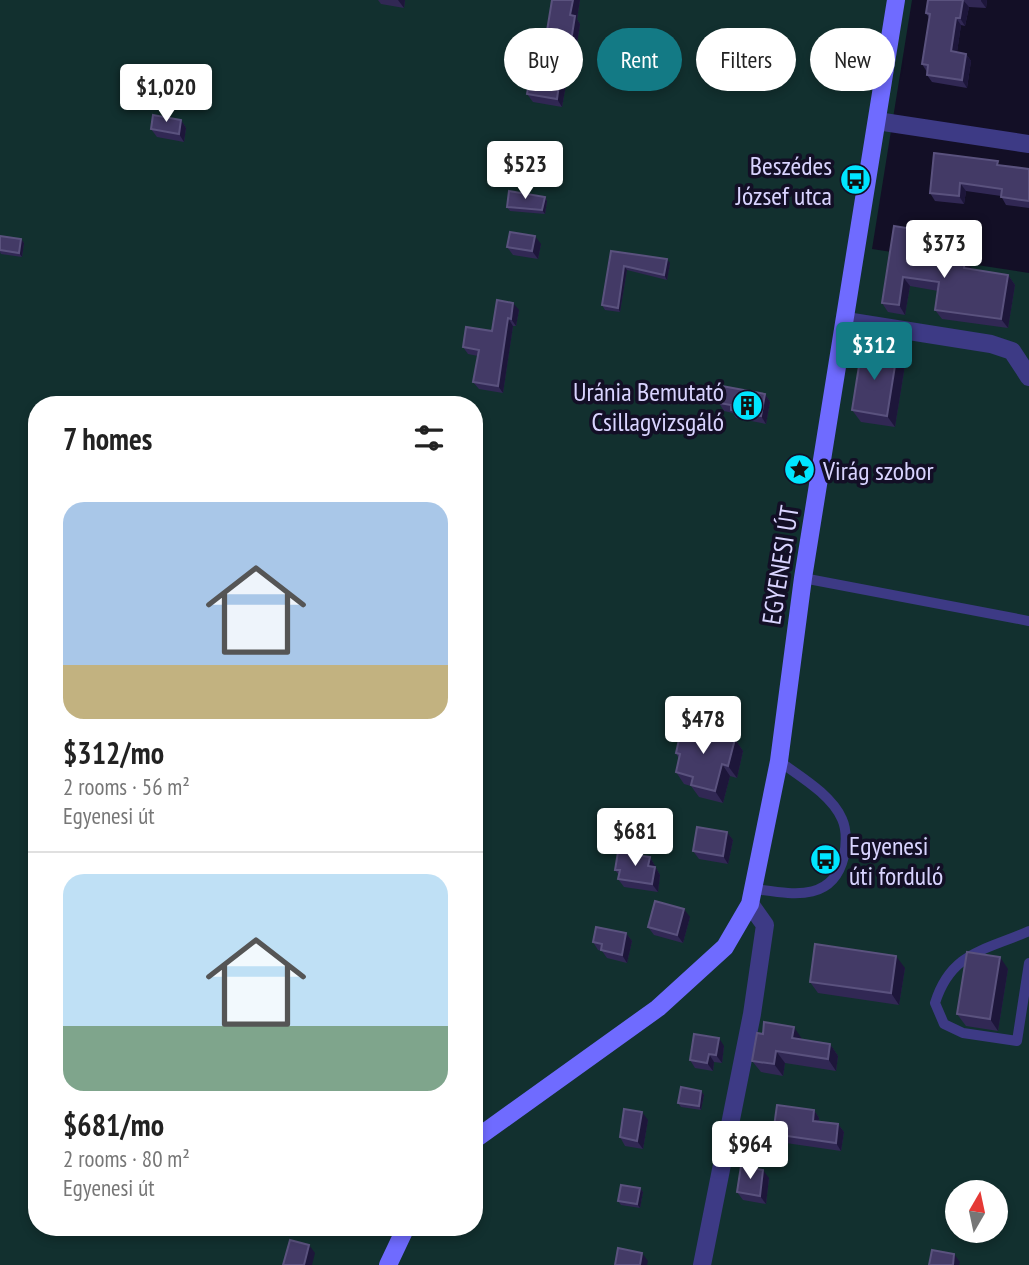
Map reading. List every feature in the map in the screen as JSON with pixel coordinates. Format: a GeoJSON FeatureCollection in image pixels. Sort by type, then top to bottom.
{"type":"FeatureCollection","features":[{"type":"Feature","properties":{"kind":"street","name":"EGYENESI ÚT"},"geometry":{"type":"LineString","coordinates":[[483,1134],[658,1008],[726,947],[753,896],[779,761],[803,578],[896,0]]}},
{"type":"Feature","properties":{"kind":"street"},"geometry":{"type":"LineString","coordinates":[[877,121],[1029,144]]}},
{"type":"Feature","properties":{"kind":"street"},"geometry":{"type":"LineString","coordinates":[[846,321],[991,344],[1012,351],[1029,377]]}},
{"type":"Feature","properties":{"kind":"street"},"geometry":{"type":"LineString","coordinates":[[702,1265],[752,1014],[765,925],[753,896]]}},
{"type":"Feature","properties":{"kind":"street"},"geometry":{"type":"LineString","coordinates":[[388,1265],[402,1236]]}},
{"type":"Feature","properties":{"kind":"lane"},"geometry":{"type":"LineString","coordinates":[[803,578],[1029,621]]}},
{"type":"Feature","properties":{"kind":"lane"},"geometry":{"type":"LineString","coordinates":[[753,896],[795,894],[824,889],[841,868],[846,846],[842,819],[827,799],[779,761]]}},
{"type":"Feature","properties":{"kind":"lane"},"geometry":{"type":"LineString","coordinates":[[1029,931],[957,962],[942,979],[935,1003],[944,1024],[963,1033],[1017,1041],[1029,963]]}},
{"type":"Feature","properties":{"kind":"green space"},"geometry":{"type":"Polygon","coordinates":[[[0,0],[912,0],[872,249],[1029,273],[1029,1265],[0,1265],[0,0]]]}},
{"type":"Feature","properties":{"kind":"building"},"geometry":{"type":"Polygon","coordinates":[[[552,0],[573,0],[570,15],[575,16],[573,28],[547,28],[552,0]]]}},
{"type":"Feature","properties":{"kind":"building"},"geometry":{"type":"Polygon","coordinates":[[[928,0],[963,0],[960,18],[956,18],[951,51],[966,54],[962,80],[927,75],[928,65],[922,64],[930,14],[926,13],[928,0]]]}},
{"type":"Feature","properties":{"kind":"building"},"geometry":{"type":"Polygon","coordinates":[[[528,91],[558,91],[557,99],[527,94],[528,91]]]}},
{"type":"Feature","properties":{"kind":"building"},"geometry":{"type":"Polygon","coordinates":[[[153,115],[181,120],[179,134],[151,129],[153,115]]]}},
{"type":"Feature","properties":{"kind":"building"},"geometry":{"type":"Polygon","coordinates":[[[934,153],[998,161],[997,165],[1029,169],[1029,201],[1001,197],[1002,189],[960,183],[959,196],[930,193],[934,153]]]}},
{"type":"Feature","properties":{"kind":"building"},"geometry":{"type":"Polygon","coordinates":[[[509,191],[545,197],[542,210],[507,207],[509,191]]]}},
{"type":"Feature","properties":{"kind":"building"},"geometry":{"type":"Polygon","coordinates":[[[894,226],[913,229],[909,251],[965,259],[964,268],[1008,275],[1001,319],[935,310],[939,282],[903,277],[899,305],[882,303],[894,226]]]}},
{"type":"Feature","properties":{"kind":"building"},"geometry":{"type":"Polygon","coordinates":[[[510,232],[535,236],[532,251],[507,247],[510,232]]]}},
{"type":"Feature","properties":{"kind":"building"},"geometry":{"type":"Polygon","coordinates":[[[0,236],[21,239],[19,253],[0,250],[0,236]]]}},
{"type":"Feature","properties":{"kind":"building"},"geometry":{"type":"Polygon","coordinates":[[[611,251],[667,259],[664,275],[624,266],[618,308],[602,305],[611,251]]]}},
{"type":"Feature","properties":{"kind":"building"},"geometry":{"type":"Polygon","coordinates":[[[497,300],[513,303],[511,319],[508,318],[498,386],[473,382],[479,350],[463,347],[466,327],[492,331],[497,300]]]}},
{"type":"Feature","properties":{"kind":"building"},"geometry":{"type":"Polygon","coordinates":[[[862,347],[897,353],[887,416],[852,410],[862,347]]]}},
{"type":"Feature","properties":{"kind":"building"},"geometry":{"type":"Polygon","coordinates":[[[722,386],[765,394],[761,416],[731,410],[731,405],[719,403],[722,386]]]}},
{"type":"Feature","properties":{"kind":"building"},"geometry":{"type":"Polygon","coordinates":[[[682,726],[735,739],[728,766],[722,764],[715,791],[691,785],[693,777],[676,772],[680,754],[676,753],[682,726]]]}},
{"type":"Feature","properties":{"kind":"building"},"geometry":{"type":"Polygon","coordinates":[[[697,827],[727,832],[723,856],[693,851],[697,827]]]}},
{"type":"Feature","properties":{"kind":"building"},"geometry":{"type":"Polygon","coordinates":[[[618,852],[650,857],[648,866],[655,867],[652,884],[618,879],[620,870],[615,870],[618,852]]]}},
{"type":"Feature","properties":{"kind":"building"},"geometry":{"type":"Polygon","coordinates":[[[655,901],[684,909],[677,935],[648,927],[655,901]]]}},
{"type":"Feature","properties":{"kind":"building"},"geometry":{"type":"Polygon","coordinates":[[[596,927],[626,933],[622,955],[601,950],[602,944],[593,942],[596,927]]]}},
{"type":"Feature","properties":{"kind":"building"},"geometry":{"type":"Polygon","coordinates":[[[815,944],[896,956],[891,993],[810,982],[815,944]]]}},
{"type":"Feature","properties":{"kind":"building"},"geometry":{"type":"Polygon","coordinates":[[[967,952],[1000,957],[990,1019],[957,1014],[967,952]]]}},
{"type":"Feature","properties":{"kind":"building"},"geometry":{"type":"Polygon","coordinates":[[[764,1022],[794,1027],[792,1038],[830,1044],[828,1059],[776,1051],[774,1064],[752,1061],[757,1033],[763,1034],[764,1022]]]}},
{"type":"Feature","properties":{"kind":"building"},"geometry":{"type":"Polygon","coordinates":[[[694,1034],[719,1038],[716,1055],[709,1054],[707,1063],[690,1060],[694,1034]]]}},
{"type":"Feature","properties":{"kind":"building"},"geometry":{"type":"Polygon","coordinates":[[[681,1087],[701,1091],[699,1106],[678,1103],[681,1087]]]}},
{"type":"Feature","properties":{"kind":"building"},"geometry":{"type":"Polygon","coordinates":[[[777,1105],[814,1110],[813,1121],[838,1124],[836,1143],[773,1134],[777,1105]]]}},
{"type":"Feature","properties":{"kind":"building"},"geometry":{"type":"Polygon","coordinates":[[[624,1109],[642,1112],[637,1141],[620,1137],[624,1109]]]}},
{"type":"Feature","properties":{"kind":"building"},"geometry":{"type":"Polygon","coordinates":[[[741,1166],[763,1170],[760,1196],[737,1192],[741,1166]]]}},
{"type":"Feature","properties":{"kind":"building"},"geometry":{"type":"Polygon","coordinates":[[[621,1185],[640,1188],[637,1204],[618,1201],[621,1185]]]}},
{"type":"Feature","properties":{"kind":"building"},"geometry":{"type":"Polygon","coordinates":[[[290,1240],[309,1245],[304,1265],[283,1265],[290,1240]]]}},
{"type":"Feature","properties":{"kind":"building"},"geometry":{"type":"Polygon","coordinates":[[[618,1248],[642,1253],[640,1265],[615,1265],[618,1248]]]}},
{"type":"Feature","properties":{"kind":"building"},"geometry":{"type":"Polygon","coordinates":[[[932,1250],[954,1254],[953,1265],[929,1265],[932,1250]]]}},
{"type":"Feature","properties":{"kind":"place","name":"Beszédes József utca"},"geometry":{"type":"Point","coordinates":[855,180]}},
{"type":"Feature","properties":{"kind":"place","name":"Uránia Bemutató Csillagvizsgáló"},"geometry":{"type":"Point","coordinates":[747,406]}},
{"type":"Feature","properties":{"kind":"place","name":"Virág szobor"},"geometry":{"type":"Point","coordinates":[800,470]}},
{"type":"Feature","properties":{"kind":"place","name":"Egyenesi úti forduló"},"geometry":{"type":"Point","coordinates":[826,860]}}]}
